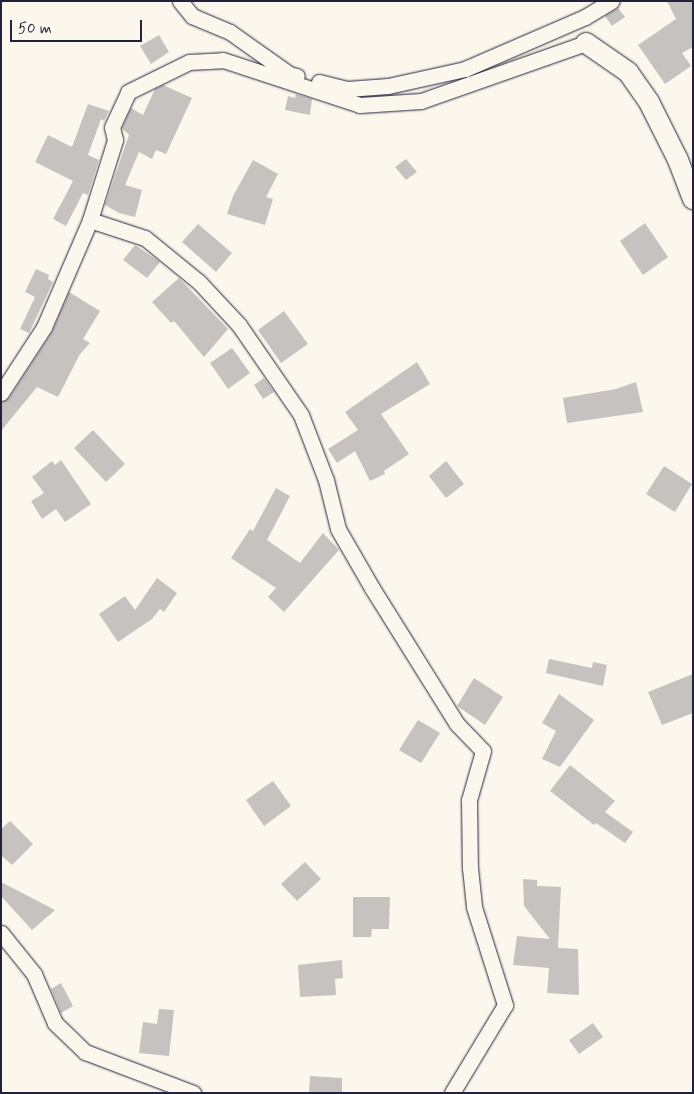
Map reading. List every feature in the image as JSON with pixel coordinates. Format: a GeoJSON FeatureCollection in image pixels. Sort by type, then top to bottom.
{"type":"FeatureCollection","features":[{"type":"Feature","properties":{"kind":"street"},"geometry":{"type":"LineString","coordinates":[[180,1],[192,16],[230,32],[289,74],[348,89],[388,86],[465,69],[585,17],[612,1]]}},
{"type":"Feature","properties":{"kind":"street"},"geometry":{"type":"LineString","coordinates":[[1,394],[44,327],[90,220],[115,140],[112,127],[128,92],[189,62],[223,60],[360,105],[421,101],[586,43],[628,72],[649,102],[678,160],[693,199]]}},
{"type":"Feature","properties":{"kind":"street"},"geometry":{"type":"LineString","coordinates":[[90,220],[145,238],[199,282],[239,324],[301,415],[326,480],[338,528],[372,588],[458,724],[483,751],[469,800],[470,868],[474,907],[505,1005],[452,1093]]}},
{"type":"Feature","properties":{"kind":"street"},"geometry":{"type":"LineString","coordinates":[[1,932],[34,974],[55,1023],[85,1052],[194,1093]]}},
{"type":"Feature","properties":{"kind":"building"},"geometry":{"type":"Polygon","coordinates":[[[667,1],[693,1],[693,47],[682,53],[691,66],[665,84],[638,45],[676,19],[667,1]]]}},
{"type":"Feature","properties":{"kind":"building"},"geometry":{"type":"Polygon","coordinates":[[[618,8],[625,17],[612,26],[605,16],[618,8]]]}},
{"type":"Feature","properties":{"kind":"building"},"geometry":{"type":"Polygon","coordinates":[[[159,35],[169,52],[151,64],[140,46],[159,35]]]}},
{"type":"Feature","properties":{"kind":"building"},"geometry":{"type":"Polygon","coordinates":[[[163,85],[192,98],[166,154],[156,150],[152,159],[139,152],[125,185],[142,190],[135,217],[119,213],[105,205],[129,135],[122,128],[131,108],[143,115],[155,89],[163,85]]]}},
{"type":"Feature","properties":{"kind":"building"},"geometry":{"type":"Polygon","coordinates":[[[296,94],[312,99],[310,115],[285,110],[288,96],[295,98],[296,94]]]}},
{"type":"Feature","properties":{"kind":"building"},"geometry":{"type":"Polygon","coordinates":[[[88,104],[109,111],[104,121],[101,119],[88,155],[99,160],[88,195],[83,193],[66,226],[53,219],[73,181],[35,162],[48,135],[72,147],[88,104]]]}},
{"type":"Feature","properties":{"kind":"building"},"geometry":{"type":"Polygon","coordinates":[[[406,159],[417,172],[406,180],[395,167],[406,159]]]}},
{"type":"Feature","properties":{"kind":"building"},"geometry":{"type":"Polygon","coordinates":[[[253,160],[278,174],[266,197],[273,199],[265,225],[227,214],[233,196],[253,160]]]}},
{"type":"Feature","properties":{"kind":"building"},"geometry":{"type":"Polygon","coordinates":[[[645,223],[668,257],[643,275],[620,241],[645,223]]]}},
{"type":"Feature","properties":{"kind":"building"},"geometry":{"type":"Polygon","coordinates":[[[198,224],[232,253],[216,272],[182,242],[198,224]]]}},
{"type":"Feature","properties":{"kind":"building"},"geometry":{"type":"Polygon","coordinates":[[[135,245],[160,262],[147,278],[123,260],[135,245]]]}},
{"type":"Feature","properties":{"kind":"building"},"geometry":{"type":"Polygon","coordinates":[[[36,269],[49,275],[48,279],[53,282],[29,333],[20,329],[35,297],[25,292],[36,269]]]}},
{"type":"Feature","properties":{"kind":"building"},"geometry":{"type":"Polygon","coordinates":[[[179,278],[228,329],[204,357],[174,321],[171,323],[152,302],[179,278]]]}},
{"type":"Feature","properties":{"kind":"building"},"geometry":{"type":"Polygon","coordinates":[[[69,292],[100,311],[83,339],[90,343],[80,354],[58,397],[37,387],[1,431],[1,402],[9,398],[52,332],[69,292]]]}},
{"type":"Feature","properties":{"kind":"building"},"geometry":{"type":"Polygon","coordinates":[[[284,311],[308,344],[281,363],[258,330],[284,311]]]}},
{"type":"Feature","properties":{"kind":"building"},"geometry":{"type":"Polygon","coordinates":[[[232,348],[250,373],[228,389],[210,363],[232,348]]]}},
{"type":"Feature","properties":{"kind":"building"},"geometry":{"type":"Polygon","coordinates":[[[417,362],[430,384],[381,414],[409,454],[384,471],[385,474],[370,481],[355,451],[337,463],[328,449],[358,430],[345,412],[417,362]]]}},
{"type":"Feature","properties":{"kind":"building"},"geometry":{"type":"Polygon","coordinates":[[[264,378],[274,392],[263,399],[254,385],[264,378]]]}},
{"type":"Feature","properties":{"kind":"building"},"geometry":{"type":"Polygon","coordinates":[[[636,382],[643,412],[567,423],[563,398],[616,389],[636,382]]]}},
{"type":"Feature","properties":{"kind":"building"},"geometry":{"type":"Polygon","coordinates":[[[93,430],[125,464],[106,482],[74,448],[93,430]]]}},
{"type":"Feature","properties":{"kind":"building"},"geometry":{"type":"Polygon","coordinates":[[[61,460],[91,504],[65,522],[56,509],[42,519],[31,501],[44,493],[32,477],[52,461],[55,465],[61,460]]]}},
{"type":"Feature","properties":{"kind":"building"},"geometry":{"type":"Polygon","coordinates":[[[446,461],[464,484],[446,498],[429,476],[446,461]]]}},
{"type":"Feature","properties":{"kind":"building"},"geometry":{"type":"Polygon","coordinates":[[[664,466],[692,484],[675,512],[646,494],[664,466]]]}},
{"type":"Feature","properties":{"kind":"building"},"geometry":{"type":"Polygon","coordinates":[[[276,488],[290,496],[267,540],[300,563],[323,533],[339,550],[284,612],[268,597],[276,588],[231,558],[250,529],[253,531],[276,488]]]}},
{"type":"Feature","properties":{"kind":"building"},"geometry":{"type":"Polygon","coordinates":[[[157,578],[177,593],[164,612],[160,609],[152,619],[118,642],[99,614],[125,596],[135,610],[157,578]]]}},
{"type":"Feature","properties":{"kind":"building"},"geometry":{"type":"Polygon","coordinates":[[[549,659],[592,668],[593,662],[607,665],[603,686],[546,673],[549,659]]]}},
{"type":"Feature","properties":{"kind":"building"},"geometry":{"type":"Polygon","coordinates":[[[693,674],[693,713],[662,725],[648,692],[693,674]]]}},
{"type":"Feature","properties":{"kind":"building"},"geometry":{"type":"Polygon","coordinates":[[[474,678],[503,697],[485,725],[457,706],[474,678]]]}},
{"type":"Feature","properties":{"kind":"building"},"geometry":{"type":"Polygon","coordinates":[[[559,694],[594,720],[560,767],[542,759],[556,731],[542,723],[559,694]]]}},
{"type":"Feature","properties":{"kind":"building"},"geometry":{"type":"Polygon","coordinates":[[[418,720],[440,733],[421,763],[399,750],[418,720]]]}},
{"type":"Feature","properties":{"kind":"building"},"geometry":{"type":"Polygon","coordinates":[[[570,765],[615,801],[605,812],[633,832],[625,843],[596,823],[594,825],[550,791],[570,765]]]}},
{"type":"Feature","properties":{"kind":"building"},"geometry":{"type":"Polygon","coordinates":[[[273,781],[291,806],[264,826],[246,800],[273,781]]]}},
{"type":"Feature","properties":{"kind":"building"},"geometry":{"type":"Polygon","coordinates":[[[10,821],[33,844],[12,865],[1,855],[1,829],[10,821]]]}},
{"type":"Feature","properties":{"kind":"building"},"geometry":{"type":"Polygon","coordinates":[[[305,862],[321,879],[297,901],[281,884],[305,862]]]}},
{"type":"Feature","properties":{"kind":"building"},"geometry":{"type":"Polygon","coordinates":[[[523,879],[537,880],[537,886],[561,887],[558,948],[578,949],[579,995],[547,993],[549,968],[513,965],[517,936],[550,939],[524,906],[523,879]]]}},
{"type":"Feature","properties":{"kind":"building"},"geometry":{"type":"Polygon","coordinates":[[[1,882],[55,910],[32,930],[1,896],[1,882]]]}},
{"type":"Feature","properties":{"kind":"building"},"geometry":{"type":"Polygon","coordinates":[[[353,897],[390,897],[389,929],[372,929],[371,937],[353,937],[353,897]]]}},
{"type":"Feature","properties":{"kind":"building"},"geometry":{"type":"Polygon","coordinates":[[[342,960],[343,978],[335,979],[336,995],[300,997],[298,965],[342,960]]]}},
{"type":"Feature","properties":{"kind":"building"},"geometry":{"type":"Polygon","coordinates":[[[61,983],[73,1006],[61,1013],[51,989],[61,983]]]}},
{"type":"Feature","properties":{"kind":"building"},"geometry":{"type":"Polygon","coordinates":[[[159,1009],[174,1010],[169,1056],[139,1053],[143,1022],[157,1024],[159,1009]]]}},
{"type":"Feature","properties":{"kind":"building"},"geometry":{"type":"Polygon","coordinates":[[[593,1023],[603,1037],[579,1054],[569,1040],[593,1023]]]}},
{"type":"Feature","properties":{"kind":"building"},"geometry":{"type":"Polygon","coordinates":[[[310,1076],[342,1078],[342,1093],[309,1093],[310,1076]]]}}]}
